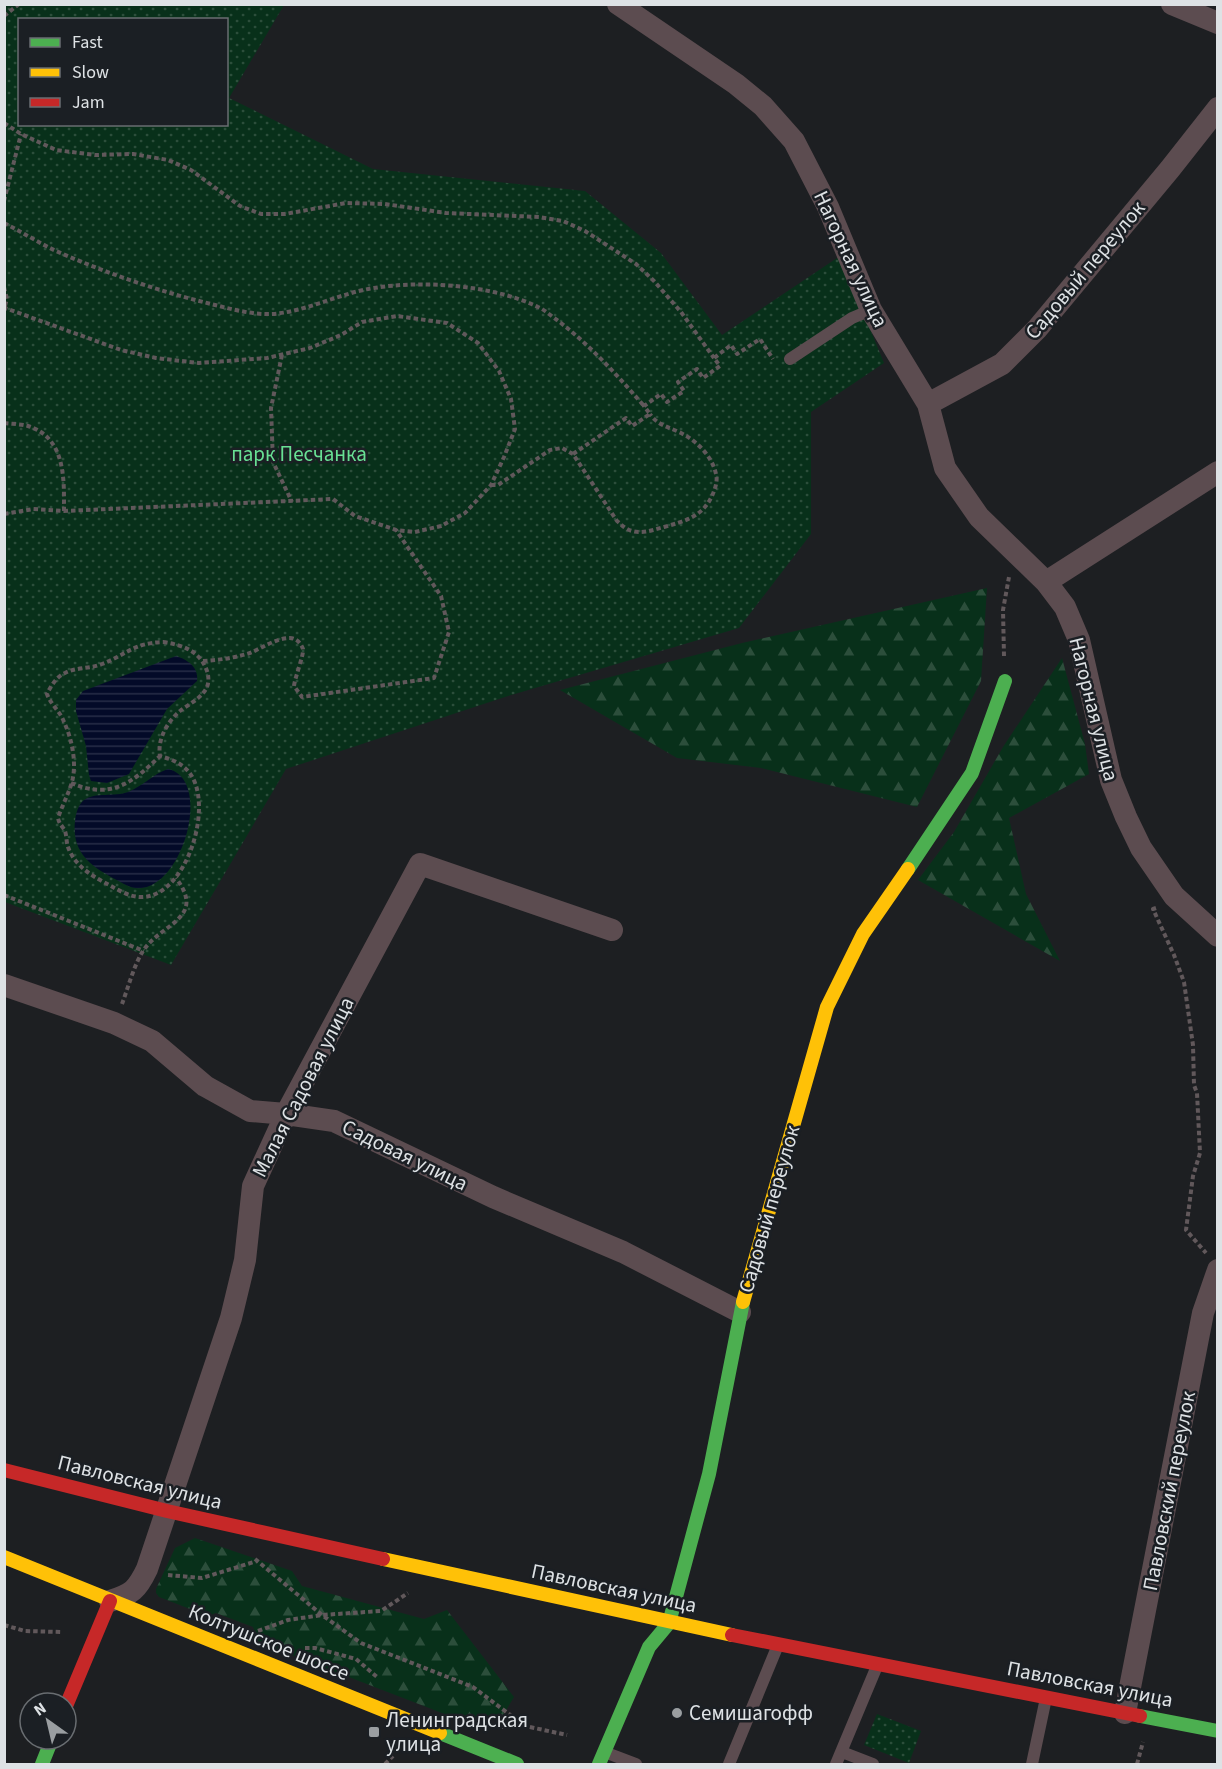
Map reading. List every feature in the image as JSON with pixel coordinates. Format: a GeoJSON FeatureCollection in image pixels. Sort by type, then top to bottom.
{"type":"FeatureCollection","features":[{"type":"Feature","properties":{"kind":"street","name":"Нагорная улица"},"geometry":{"type":"LineString","coordinates":[[618,4],[763,105],[794,141],[828,207],[871,310],[928,404],[945,468],[980,517],[1046,582],[1065,607],[1079,640],[1111,780],[1141,848],[1174,896],[1218,936]]}},
{"type":"Feature","properties":{"kind":"street"},"geometry":{"type":"LineString","coordinates":[[1172,4],[1218,24]]}},
{"type":"Feature","properties":{"kind":"street","name":"Садовый переулок"},"geometry":{"type":"LineString","coordinates":[[928,404],[1002,364],[1030,336],[1218,108]]}},
{"type":"Feature","properties":{"kind":"street"},"geometry":{"type":"LineString","coordinates":[[1046,582],[1218,471]]}},
{"type":"Feature","properties":{"kind":"street","name":"Садовый переулок"},"geometry":{"type":"LineString","coordinates":[[602,1758],[649,1647],[669,1623],[709,1474],[740,1312],[827,1007],[863,934],[972,773],[1005,681]]}},
{"type":"Feature","properties":{"kind":"street","name":"Малая Садовая улица"},"geometry":{"type":"LineString","coordinates":[[110,1601],[125,1596],[138,1587],[147,1569],[167,1511],[231,1318],[245,1260],[252,1186],[286,1114],[420,864],[612,930]]}},
{"type":"Feature","properties":{"kind":"street","name":"Садовая улица"},"geometry":{"type":"LineString","coordinates":[[4,985],[114,1023],[152,1041],[205,1086],[250,1111],[334,1121],[493,1197],[623,1252],[740,1312]]}},
{"type":"Feature","properties":{"kind":"street","name":"Павловский переулок"},"geometry":{"type":"LineString","coordinates":[[1125,1713],[1213,1264]]}},
{"type":"Feature","properties":{"kind":"street","name":"Павловская улица"},"geometry":{"type":"LineString","coordinates":[[4,1470],[167,1511],[669,1623],[1218,1731]]}},
{"type":"Feature","properties":{"kind":"street","name":"Колтушское шоссе"},"geometry":{"type":"LineString","coordinates":[[4,1557],[517,1764]]}},
{"type":"Feature","properties":{"kind":"street"},"geometry":{"type":"LineString","coordinates":[[72,1691],[110,1601]]}},
{"type":"Feature","properties":{"kind":"lane"},"geometry":{"type":"LineString","coordinates":[[790,359],[852,318],[871,310]]}},
{"type":"Feature","properties":{"kind":"lane"},"geometry":{"type":"LineString","coordinates":[[729,1764],[778,1644]]}},
{"type":"Feature","properties":{"kind":"lane"},"geometry":{"type":"LineString","coordinates":[[836,1764],[877,1664]]}},
{"type":"Feature","properties":{"kind":"lane"},"geometry":{"type":"LineString","coordinates":[[1032,1764],[1046,1697]]}},
{"type":"Feature","properties":{"kind":"lane"},"geometry":{"type":"LineString","coordinates":[[842,1752],[873,1764]]}},
{"type":"Feature","properties":{"kind":"lane"},"geometry":{"type":"LineString","coordinates":[[602,1758],[636,1764]]}},
{"type":"Feature","properties":{"kind":"path"},"geometry":{"type":"LineString","coordinates":[[4,16],[19,4]]}},
{"type":"Feature","properties":{"kind":"path"},"geometry":{"type":"LineString","coordinates":[[4,123],[21,134],[56,150],[95,154],[133,154],[168,160],[191,170],[240,206],[261,214],[285,214],[346,203],[385,204],[446,213],[563,221],[585,231],[636,264],[681,312],[720,366],[703,378],[697,369],[678,382],[684,391],[667,402],[661,394],[644,406]]}},
{"type":"Feature","properties":{"kind":"path"},"geometry":{"type":"LineString","coordinates":[[4,201],[21,134]]}},
{"type":"Feature","properties":{"kind":"path"},"geometry":{"type":"LineString","coordinates":[[4,223],[55,251],[117,275],[181,296],[245,312],[273,314],[301,309],[371,288],[410,283],[443,285],[502,295],[539,308],[574,333],[613,370],[655,422],[682,434],[697,444],[710,458],[716,475],[716,489],[699,515],[686,521],[645,532],[634,532],[624,528],[573,454],[562,448],[550,450],[498,485],[491,485]]}},
{"type":"Feature","properties":{"kind":"path"},"geometry":{"type":"LineString","coordinates":[[4,287],[7,299],[5,308],[122,350],[156,358],[199,363],[282,355],[310,348],[341,335],[362,322],[398,316],[447,323],[478,343],[500,371],[511,399],[515,429],[491,485],[465,513],[441,526],[415,532],[396,530],[355,516],[333,500],[64,511],[33,509],[4,514]]}},
{"type":"Feature","properties":{"kind":"path"},"geometry":{"type":"LineString","coordinates":[[714,358],[731,345],[737,354],[760,339],[779,367],[790,359]]}},
{"type":"Feature","properties":{"kind":"path"},"geometry":{"type":"LineString","coordinates":[[282,355],[271,408],[273,462],[292,502]]}},
{"type":"Feature","properties":{"kind":"path"},"geometry":{"type":"LineString","coordinates":[[573,454],[626,418],[632,426],[650,414]]}},
{"type":"Feature","properties":{"kind":"path"},"geometry":{"type":"LineString","coordinates":[[4,423],[28,426],[46,435],[61,456],[64,511]]}},
{"type":"Feature","properties":{"kind":"path"},"geometry":{"type":"LineString","coordinates":[[203,661],[241,655],[281,639],[292,638],[303,647],[294,686],[302,697],[434,678],[449,632],[441,596],[396,530]]}},
{"type":"Feature","properties":{"kind":"path"},"geometry":{"type":"LineString","coordinates":[[1005,681],[1003,610],[1014,550]]}},
{"type":"Feature","properties":{"kind":"path"},"geometry":{"type":"LineString","coordinates":[[146,643],[180,645],[194,652],[203,661],[209,682],[205,691],[178,712],[169,723],[161,737],[158,749],[160,756],[171,759],[188,771],[194,780],[199,804],[198,821],[193,842],[176,878],[165,889],[154,895],[141,897],[126,894],[90,875],[77,862],[68,847],[65,830],[61,827],[58,818],[71,783],[73,755],[69,731],[60,712],[50,702],[47,694],[57,678],[65,672],[101,664],[130,648],[146,643]]}},
{"type":"Feature","properties":{"kind":"path"},"geometry":{"type":"LineString","coordinates":[[71,783],[88,790],[112,789],[122,786],[132,781],[160,756]]}},
{"type":"Feature","properties":{"kind":"path"},"geometry":{"type":"LineString","coordinates":[[114,1023],[144,951],[180,917],[188,904],[186,891],[176,878]]}},
{"type":"Feature","properties":{"kind":"path"},"geometry":{"type":"LineString","coordinates":[[4,895],[144,951]]}},
{"type":"Feature","properties":{"kind":"path"},"geometry":{"type":"LineString","coordinates":[[1153,909],[1180,969],[1191,1021],[1194,1085],[1197,1093],[1201,1147],[1193,1176],[1186,1230],[1206,1251],[1213,1264]]}},
{"type":"Feature","properties":{"kind":"path"},"geometry":{"type":"LineString","coordinates":[[230,1525],[256,1561],[322,1615],[361,1643],[473,1688],[525,1726]]}},
{"type":"Feature","properties":{"kind":"path"},"geometry":{"type":"LineString","coordinates":[[159,1574],[202,1578],[256,1561],[294,1539]]}},
{"type":"Feature","properties":{"kind":"path"},"geometry":{"type":"LineString","coordinates":[[257,1631],[288,1620],[381,1611],[410,1592]]}},
{"type":"Feature","properties":{"kind":"path"},"geometry":{"type":"LineString","coordinates":[[4,1625],[26,1631],[61,1632]]}},
{"type":"Feature","properties":{"kind":"path"},"geometry":{"type":"LineString","coordinates":[[385,1764],[393,1756]]}},
{"type":"Feature","properties":{"kind":"green space","name":"парк Песчанка"},"geometry":{"type":"Polygon","coordinates":[[[4,5],[284,5],[229,98],[373,169],[585,191],[661,253],[722,335],[840,256],[884,363],[811,412],[811,534],[739,628],[505,697],[286,769],[171,965],[5,902],[4,5]]]}},
{"type":"Feature","properties":{"kind":"green space"},"geometry":{"type":"Polygon","coordinates":[[[987,588],[981,681],[917,807],[761,768],[677,758],[560,690],[742,643],[987,588]]]}},
{"type":"Feature","properties":{"kind":"green space"},"geometry":{"type":"Polygon","coordinates":[[[1062,658],[1085,744],[1089,774],[1009,818],[1026,894],[1060,961],[918,880],[954,832],[1003,747],[1062,658]]]}},
{"type":"Feature","properties":{"kind":"green space"},"geometry":{"type":"Polygon","coordinates":[[[195,1538],[292,1571],[302,1586],[424,1619],[447,1610],[514,1697],[502,1717],[473,1725],[258,1642],[253,1627],[216,1613],[208,1616],[159,1597],[156,1589],[175,1548],[195,1538]]]}},
{"type":"Feature","properties":{"kind":"green space"},"geometry":{"type":"Polygon","coordinates":[[[877,1714],[921,1731],[909,1763],[864,1745],[877,1714]]]}},
{"type":"Feature","properties":{"kind":"water"},"geometry":{"type":"Polygon","coordinates":[[[176,656],[192,665],[197,681],[167,709],[129,774],[107,783],[91,781],[86,746],[76,711],[76,700],[83,691],[176,656]]]}},
{"type":"Feature","properties":{"kind":"water"},"geometry":{"type":"Polygon","coordinates":[[[168,769],[183,778],[190,796],[190,818],[184,842],[174,863],[160,880],[143,888],[124,884],[95,867],[81,853],[75,833],[78,809],[84,800],[99,795],[128,792],[168,769]]]}},
{"type":"Feature","properties":{"kind":"traffic: fast"},"geometry":{"type":"LineString","coordinates":[[908,869],[972,773],[1005,681]]}},
{"type":"Feature","properties":{"kind":"traffic: fast"},"geometry":{"type":"LineString","coordinates":[[599,1764],[649,1647],[669,1623],[709,1474],[743,1302]]}},
{"type":"Feature","properties":{"kind":"traffic: fast"},"geometry":{"type":"LineString","coordinates":[[1140,1716],[1218,1731]]}},
{"type":"Feature","properties":{"kind":"traffic: fast"},"geometry":{"type":"LineString","coordinates":[[440,1733],[517,1764]]}},
{"type":"Feature","properties":{"kind":"traffic: fast"},"geometry":{"type":"LineString","coordinates":[[42,1764],[47,1751]]}},
{"type":"Feature","properties":{"kind":"traffic: slow"},"geometry":{"type":"LineString","coordinates":[[743,1302],[827,1007],[863,934],[908,869]]}},
{"type":"Feature","properties":{"kind":"traffic: slow"},"geometry":{"type":"LineString","coordinates":[[4,1557],[440,1733]]}},
{"type":"Feature","properties":{"kind":"traffic: slow"},"geometry":{"type":"LineString","coordinates":[[383,1559],[732,1635]]}},
{"type":"Feature","properties":{"kind":"traffic: jam"},"geometry":{"type":"LineString","coordinates":[[4,1470],[167,1511],[383,1559]]}},
{"type":"Feature","properties":{"kind":"traffic: jam"},"geometry":{"type":"LineString","coordinates":[[72,1691],[110,1601]]}},
{"type":"Feature","properties":{"kind":"traffic: jam"},"geometry":{"type":"LineString","coordinates":[[732,1635],[1140,1716]]}},
{"type":"Feature","properties":{"kind":"place","name":"Семишагофф"},"geometry":{"type":"Point","coordinates":[677,1713]}},
{"type":"Feature","properties":{"kind":"place","name":"Ленинградская улица"},"geometry":{"type":"Point","coordinates":[374,1732]}}]}
